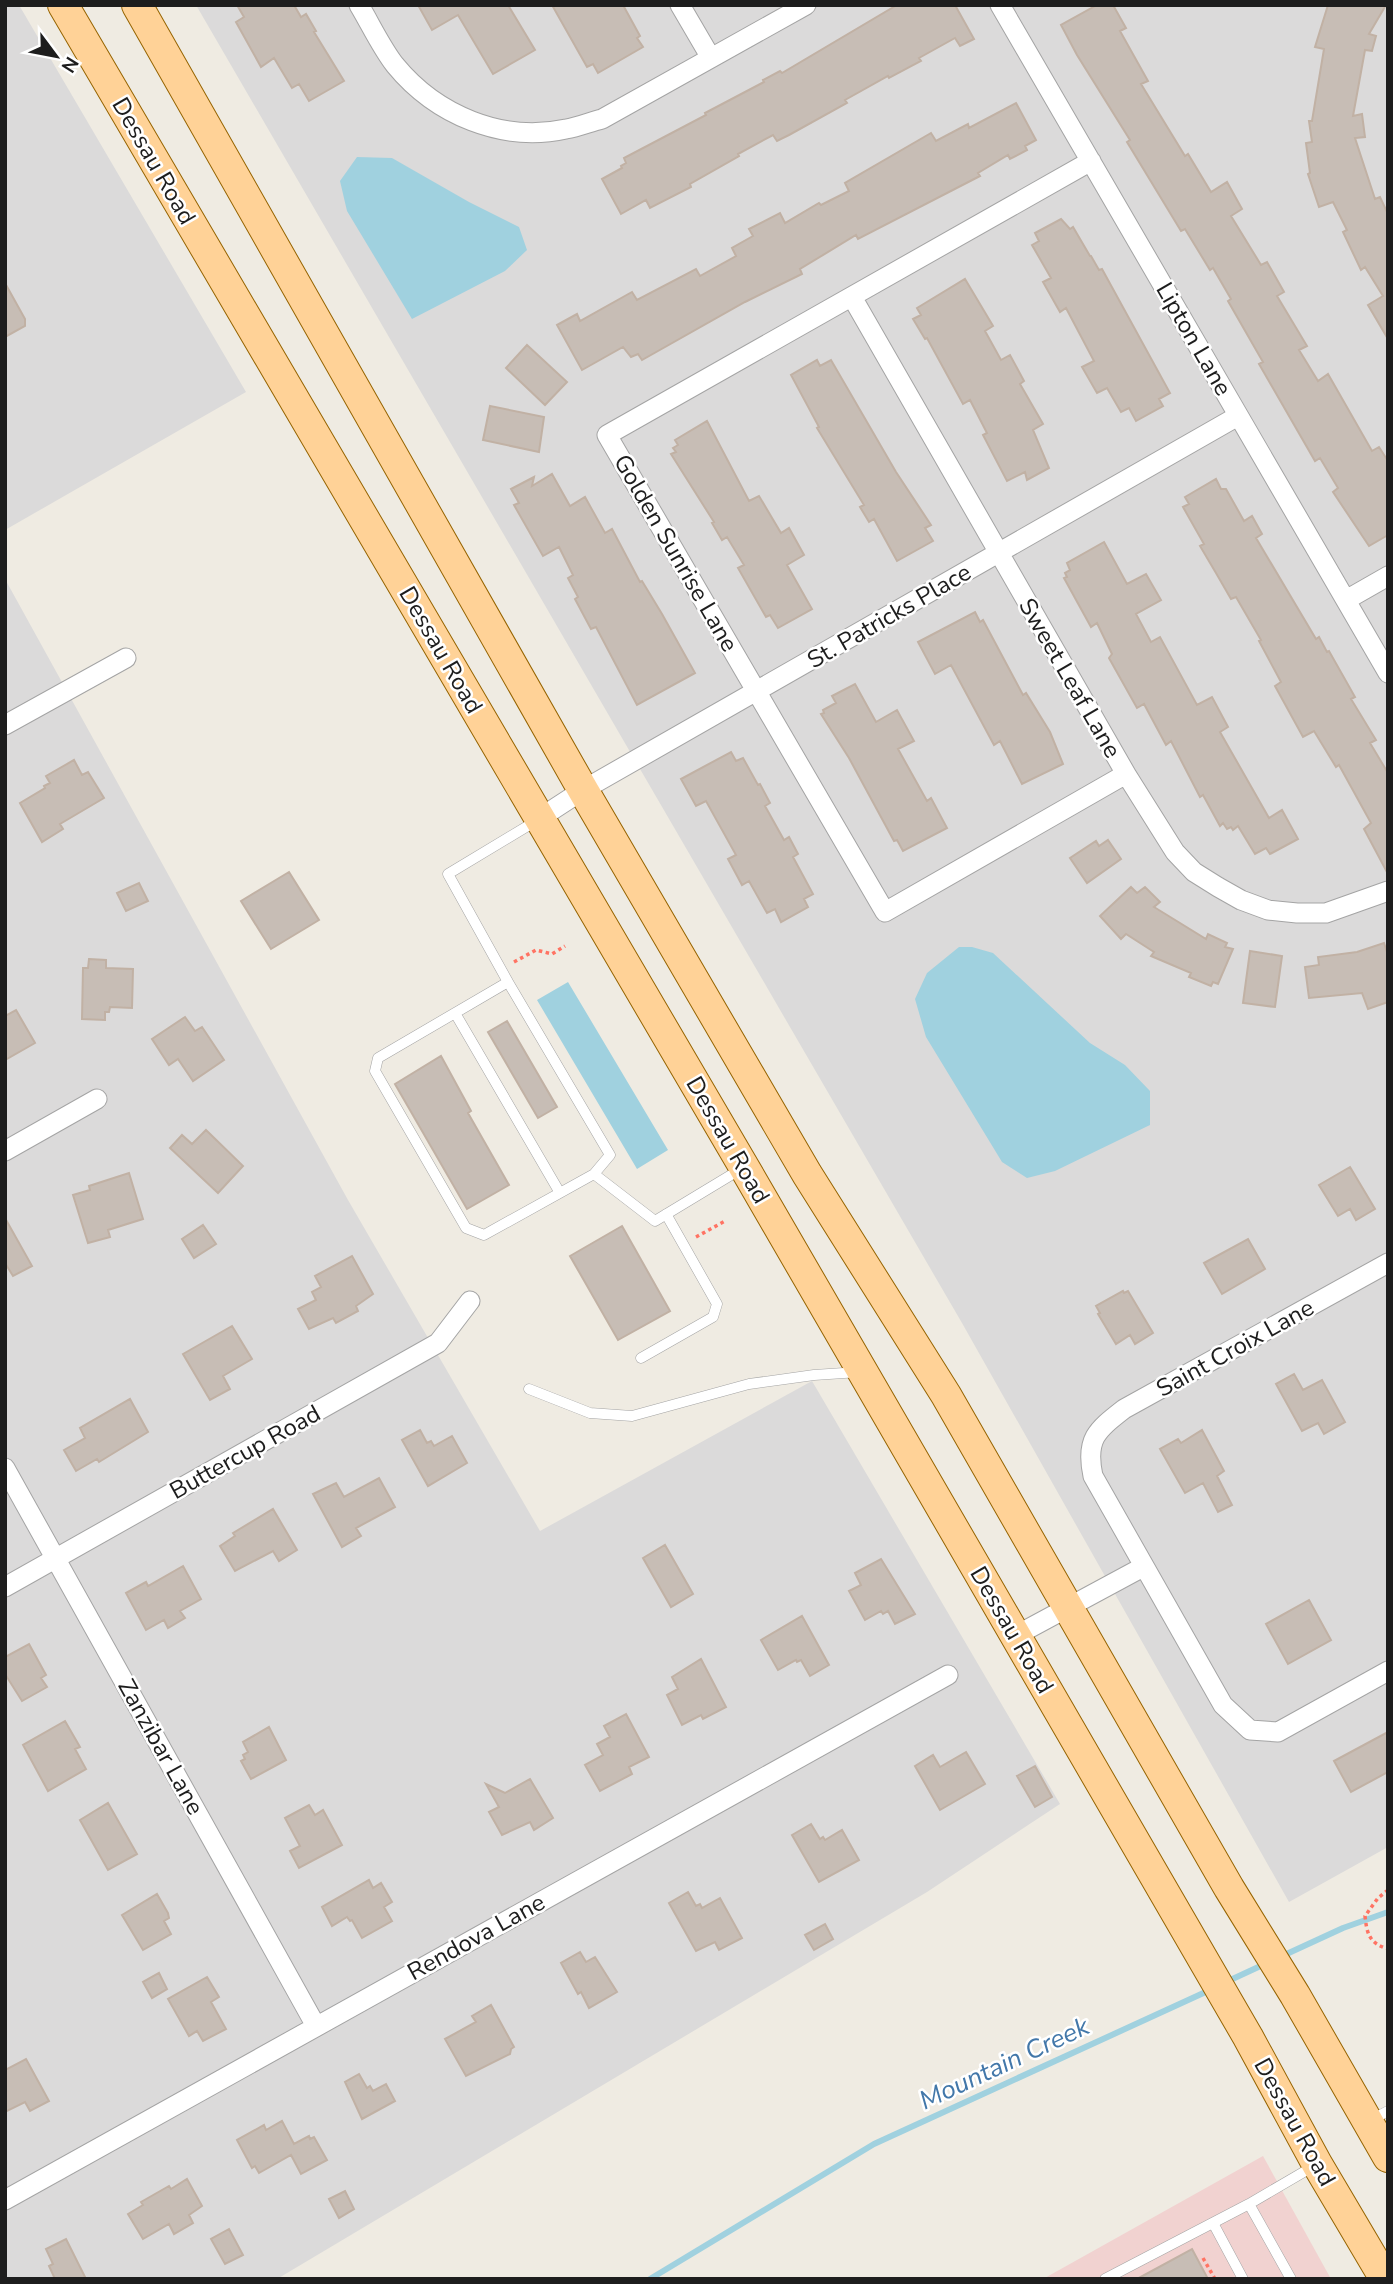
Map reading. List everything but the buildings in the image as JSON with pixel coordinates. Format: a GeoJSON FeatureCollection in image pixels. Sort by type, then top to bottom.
{"type":"FeatureCollection","features":[{"type":"Feature","properties":{"kind":"main road","name":"Dessau Road"},"geometry":{"type":"LineString","coordinates":[[137,5],[583,790],[801,1162],[946,1395],[1229,1888],[1295,1995],[1378,2117],[1388,2157]]}},
{"type":"Feature","properties":{"kind":"main road","name":"Dessau Road"},"geometry":{"type":"LineString","coordinates":[[64,6],[744,1167],[1248,2037],[1317,2164],[1385,2279]]}},
{"type":"Feature","properties":{"kind":"street"},"geometry":{"type":"LineString","coordinates":[[359,5],[393,62],[420,91],[451,112],[475,122],[505,130],[539,132],[567,129],[602,118],[806,5]]}},
{"type":"Feature","properties":{"kind":"street"},"geometry":{"type":"LineString","coordinates":[[680,5],[711,58]]}},
{"type":"Feature","properties":{"kind":"street","name":"Lipton Lane"},"geometry":{"type":"LineString","coordinates":[[1000,5],[1388,673]]}},
{"type":"Feature","properties":{"kind":"street","name":"Golden Sunrise Lane"},"geometry":{"type":"LineString","coordinates":[[1091,161],[607,435],[885,912],[1126,774]]}},
{"type":"Feature","properties":{"kind":"street","name":"Sweet Leaf Lane"},"geometry":{"type":"LineString","coordinates":[[852,297],[1126,774],[1175,852],[1194,872],[1241,900],[1268,910],[1297,914],[1326,913],[1388,891]]}},
{"type":"Feature","properties":{"kind":"street","name":"St. Patricks Place"},"geometry":{"type":"LineString","coordinates":[[540,818],[583,790],[1238,416]]}},
{"type":"Feature","properties":{"kind":"street"},"geometry":{"type":"LineString","coordinates":[[1346,600],[1388,576]]}},
{"type":"Feature","properties":{"kind":"street"},"geometry":{"type":"LineString","coordinates":[[5,725],[126,658]]}},
{"type":"Feature","properties":{"kind":"street"},"geometry":{"type":"LineString","coordinates":[[5,1151],[97,1099]]}},
{"type":"Feature","properties":{"kind":"street","name":"Saint Croix Lane"},"geometry":{"type":"LineString","coordinates":[[1143,1567],[1093,1476],[1090,1462],[1091,1443],[1101,1427],[1124,1409],[1388,1263]]}},
{"type":"Feature","properties":{"kind":"street","name":"Buttercup Road"},"geometry":{"type":"LineString","coordinates":[[5,1587],[438,1343],[470,1301]]}},
{"type":"Feature","properties":{"kind":"street","name":"Zanzibar Lane"},"geometry":{"type":"LineString","coordinates":[[5,1468],[316,2026]]}},
{"type":"Feature","properties":{"kind":"street"},"geometry":{"type":"LineString","coordinates":[[1015,1636],[1143,1567],[1223,1705],[1250,1730],[1278,1732],[1388,1671]]}},
{"type":"Feature","properties":{"kind":"street","name":"Rendova Lane"},"geometry":{"type":"LineString","coordinates":[[5,2200],[948,1675]]}},
{"type":"Feature","properties":{"kind":"lane"},"geometry":{"type":"LineString","coordinates":[[508,982],[378,1058],[375,1071],[466,1228],[484,1235],[594,1174],[610,1155],[448,874],[540,818]]}},
{"type":"Feature","properties":{"kind":"lane"},"geometry":{"type":"LineString","coordinates":[[455,1013],[560,1193]]}},
{"type":"Feature","properties":{"kind":"lane"},"geometry":{"type":"LineString","coordinates":[[594,1174],[655,1221],[744,1167]]}},
{"type":"Feature","properties":{"kind":"lane"},"geometry":{"type":"LineString","coordinates":[[641,1358],[713,1317],[716,1311],[717,1304],[666,1214]]}},
{"type":"Feature","properties":{"kind":"lane"},"geometry":{"type":"LineString","coordinates":[[528,1389],[590,1413],[632,1416],[749,1384],[814,1375],[863,1372]]}},
{"type":"Feature","properties":{"kind":"lane"},"geometry":{"type":"LineString","coordinates":[[1105,2279],[1249,2204],[1317,2164]]}},
{"type":"Feature","properties":{"kind":"lane"},"geometry":{"type":"LineString","coordinates":[[1249,2204],[1291,2279]]}},
{"type":"Feature","properties":{"kind":"lane"},"geometry":{"type":"LineString","coordinates":[[1213,2223],[1243,2279]]}},
{"type":"Feature","properties":{"kind":"path"},"geometry":{"type":"LineString","coordinates":[[514,962],[536,950],[552,954],[565,946]]}},
{"type":"Feature","properties":{"kind":"path"},"geometry":{"type":"LineString","coordinates":[[694,1239],[725,1221]]}},
{"type":"Feature","properties":{"kind":"path"},"geometry":{"type":"LineString","coordinates":[[1388,1890],[1364,1916],[1367,1933],[1376,1945],[1388,1949]]}},
{"type":"Feature","properties":{"kind":"path"},"geometry":{"type":"LineString","coordinates":[[1203,2258],[1215,2279]]}},
{"type":"Feature","properties":{"kind":"shaded area"},"geometry":{"type":"Polygon","coordinates":[[[5,5],[19,5],[246,392],[5,530],[5,5]]]}},
{"type":"Feature","properties":{"kind":"shaded area"},"geometry":{"type":"Polygon","coordinates":[[[196,5],[1388,5],[1388,1847],[1289,1902],[962,1323],[196,5]]]}},
{"type":"Feature","properties":{"kind":"shaded area"},"geometry":{"type":"Polygon","coordinates":[[[5,579],[348,1200],[540,1531],[812,1381],[1060,1804],[927,1892],[277,2279],[5,2279],[5,579]]]}},
{"type":"Feature","properties":{"kind":"shaded area"},"geometry":{"type":"Polygon","coordinates":[[[1263,2156],[1331,2279],[1043,2279],[1263,2156]]]}},
{"type":"Feature","properties":{"kind":"water"},"geometry":{"type":"Polygon","coordinates":[[[357,157],[392,158],[519,227],[527,250],[505,271],[412,319],[347,211],[340,181],[357,157]]]}},
{"type":"Feature","properties":{"kind":"water"},"geometry":{"type":"Polygon","coordinates":[[[959,947],[972,947],[993,953],[1090,1043],[1125,1065],[1150,1091],[1150,1125],[1055,1171],[1027,1178],[1002,1162],[926,1037],[915,999],[927,973],[959,947]]]}},
{"type":"Feature","properties":{"kind":"water"},"geometry":{"type":"Polygon","coordinates":[[[568,982],[668,1150],[637,1169],[537,1000],[568,982]]]}},
{"type":"Feature","properties":{"kind":"waterway","name":"Mountain Creek"},"geometry":{"type":"LineString","coordinates":[[1280,1957],[1343,1928],[1388,1912]]}},
{"type":"Feature","properties":{"kind":"waterway","name":"Mountain Creek"},"geometry":{"type":"LineString","coordinates":[[1226,1982],[1267,1963]]}},
{"type":"Feature","properties":{"kind":"waterway","name":"Mountain Creek"},"geometry":{"type":"LineString","coordinates":[[650,2279],[874,2144],[1210,1990]]}}]}
